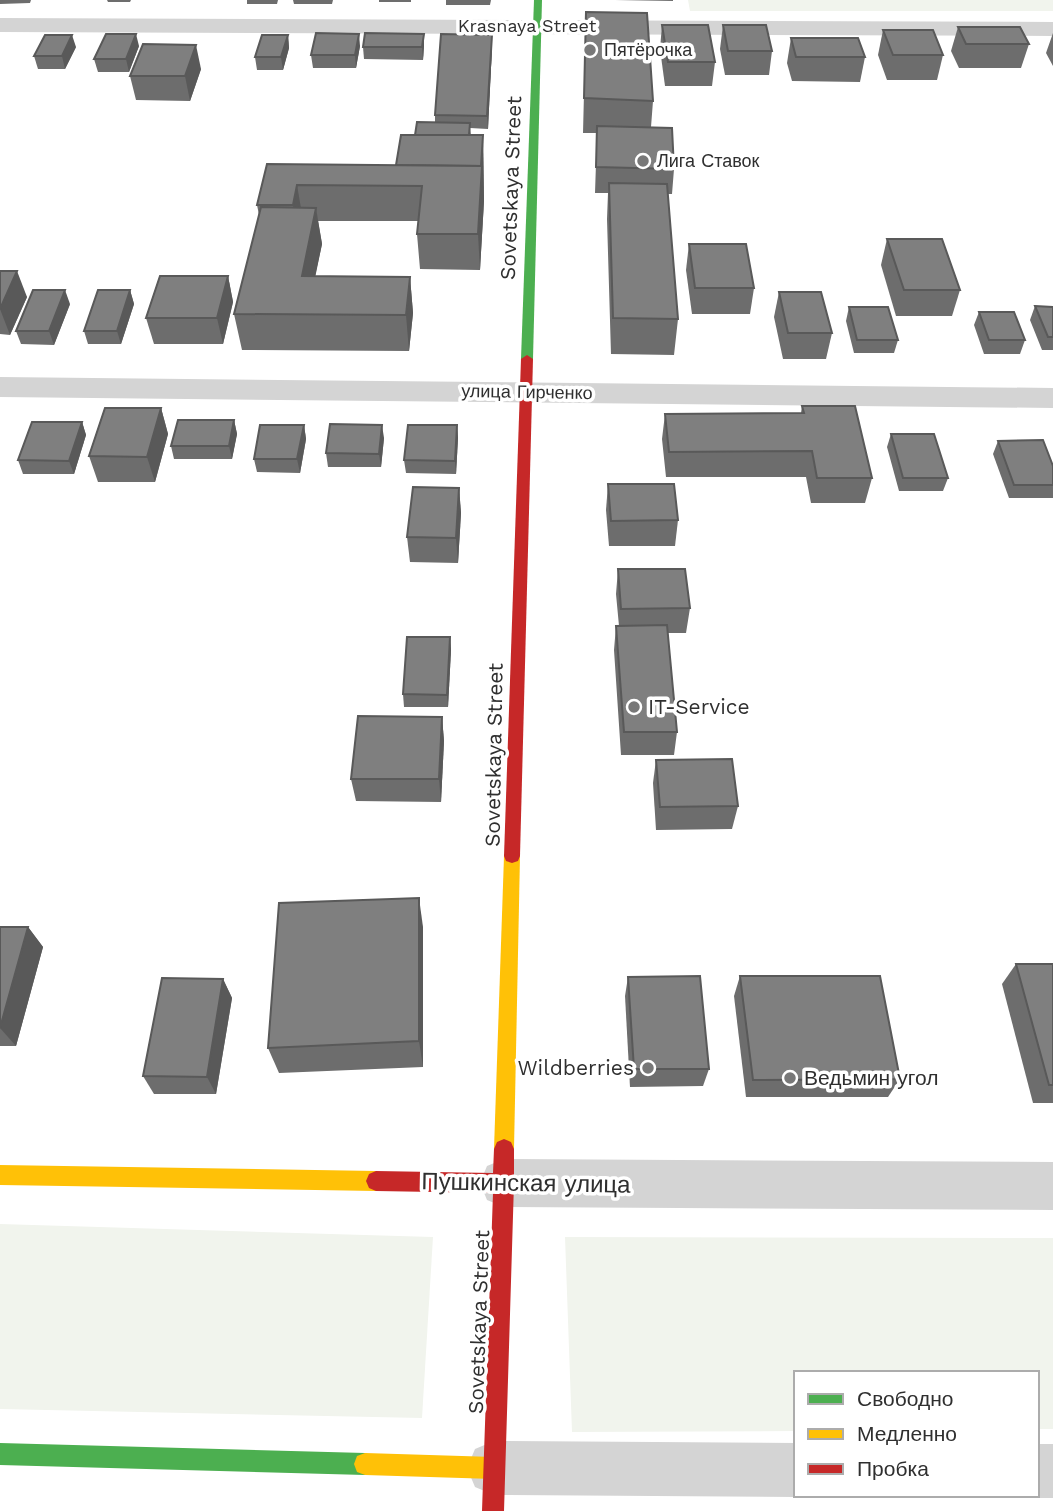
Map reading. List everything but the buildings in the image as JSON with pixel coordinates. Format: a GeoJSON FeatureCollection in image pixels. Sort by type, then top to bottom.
{"type":"FeatureCollection","features":[{"type":"Feature","properties":{"kind":"street","name":"Sovetskaya Street"},"geometry":{"type":"LineString","coordinates":[[494,1490],[538,0]]}},
{"type":"Feature","properties":{"kind":"street","name":"Krasnaya Street"},"geometry":{"type":"LineString","coordinates":[[0,25],[1053,29]]}},
{"type":"Feature","properties":{"kind":"street","name":"улица Гирченко"},"geometry":{"type":"LineString","coordinates":[[0,387],[1053,398]]}},
{"type":"Feature","properties":{"kind":"street","name":"Пушкинская улица"},"geometry":{"type":"LineString","coordinates":[[0,1175],[504,1183],[1053,1186]]}},
{"type":"Feature","properties":{"kind":"street"},"geometry":{"type":"LineString","coordinates":[[0,1454],[494,1490],[794,1470]]}},
{"type":"Feature","properties":{"kind":"shaded area"},"geometry":{"type":"Polygon","coordinates":[[[688,0],[1053,0],[1053,11],[690,11],[688,0]]]}},
{"type":"Feature","properties":{"kind":"shaded area"},"geometry":{"type":"Polygon","coordinates":[[[0,1224],[433,1237],[422,1418],[0,1409],[0,1224]]]}},
{"type":"Feature","properties":{"kind":"shaded area"},"geometry":{"type":"Polygon","coordinates":[[[565,1237],[1053,1238],[1053,1429],[1039,1429],[1039,1371],[794,1371],[794,1431],[572,1432],[565,1237]]]}},
{"type":"Feature","properties":{"kind":"traffic: fast"},"geometry":{"type":"LineString","coordinates":[[527,359],[538,0]]}},
{"type":"Feature","properties":{"kind":"traffic: fast"},"geometry":{"type":"LineString","coordinates":[[0,1454],[365,1464]]}},
{"type":"Feature","properties":{"kind":"traffic: slow"},"geometry":{"type":"LineString","coordinates":[[504,1149],[512,856]]}},
{"type":"Feature","properties":{"kind":"traffic: slow"},"geometry":{"type":"LineString","coordinates":[[0,1175],[376,1181]]}},
{"type":"Feature","properties":{"kind":"traffic: slow"},"geometry":{"type":"LineString","coordinates":[[365,1464],[494,1468]]}},
{"type":"Feature","properties":{"kind":"traffic: jam"},"geometry":{"type":"LineString","coordinates":[[512,856],[527,359]]}},
{"type":"Feature","properties":{"kind":"traffic: jam"},"geometry":{"type":"LineString","coordinates":[[493,1511],[504,1149]]}},
{"type":"Feature","properties":{"kind":"traffic: jam"},"geometry":{"type":"LineString","coordinates":[[376,1181],[504,1183]]}},
{"type":"Feature","properties":{"kind":"place","name":"Пятёрочка"},"geometry":{"type":"Point","coordinates":[590,50]}},
{"type":"Feature","properties":{"kind":"place","name":"Лига Ставок"},"geometry":{"type":"Point","coordinates":[643,161]}},
{"type":"Feature","properties":{"kind":"place","name":"IT-Service"},"geometry":{"type":"Point","coordinates":[634,707]}},
{"type":"Feature","properties":{"kind":"place","name":"Wildberries"},"geometry":{"type":"Point","coordinates":[648,1068]}},
{"type":"Feature","properties":{"kind":"place","name":"Ведьмин угол"},"geometry":{"type":"Point","coordinates":[790,1078]}}]}
